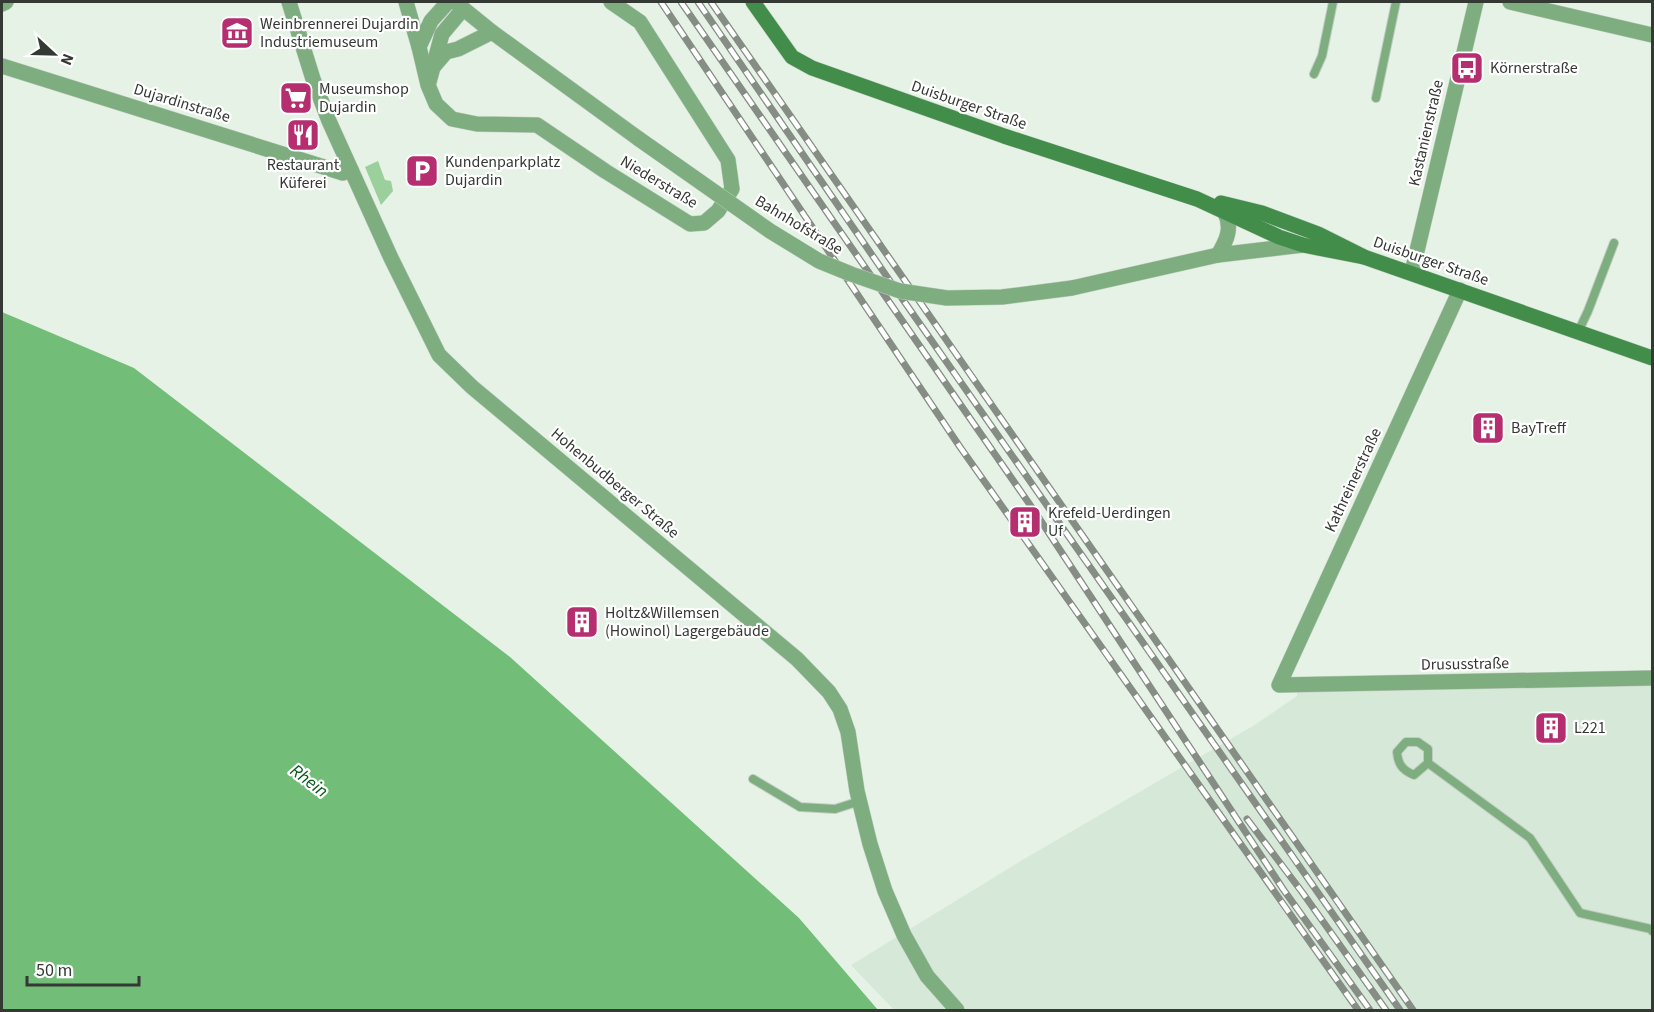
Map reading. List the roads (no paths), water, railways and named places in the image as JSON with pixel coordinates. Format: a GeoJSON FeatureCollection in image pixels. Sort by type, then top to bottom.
{"type":"FeatureCollection","features":[{"type":"Feature","properties":{"kind":"main road","name":"Duisburger Straße"},"geometry":{"type":"LineString","coordinates":[[753,2],[783,46],[798,62],[1004,136],[1197,199],[1270,233],[1303,245]]}},
{"type":"Feature","properties":{"kind":"main road","name":"Duisburger Straße"},"geometry":{"type":"LineString","coordinates":[[1197,199],[1262,213],[1318,234],[1364,257],[1653,358]]}},
{"type":"Feature","properties":{"kind":"main road","name":"Bahnhofstraße"},"geometry":{"type":"LineString","coordinates":[[1303,245],[1364,257]]}},
{"type":"Feature","properties":{"kind":"street"},"geometry":{"type":"LineString","coordinates":[[2,4],[6,2]]}},
{"type":"Feature","properties":{"kind":"street","name":"Hohenbudberger Straße"},"geometry":{"type":"LineString","coordinates":[[289,2],[313,79],[351,170],[439,355],[472,387],[797,659],[829,692],[840,709],[848,732],[870,844],[885,891],[904,935],[927,976],[957,1011]]}},
{"type":"Feature","properties":{"kind":"street","name":"Niederstraße"},"geometry":{"type":"LineString","coordinates":[[406,2],[428,85],[436,104],[452,119],[477,124],[537,125],[690,224],[704,223],[718,211],[732,189],[728,160],[640,22],[611,2]]}},
{"type":"Feature","properties":{"kind":"street"},"geometry":{"type":"LineString","coordinates":[[419,47],[431,21],[447,2]]}},
{"type":"Feature","properties":{"kind":"street","name":"Kastanienstraße"},"geometry":{"type":"LineString","coordinates":[[1412,272],[1476,2]]}},
{"type":"Feature","properties":{"kind":"street"},"geometry":{"type":"LineString","coordinates":[[1510,2],[1653,35]]}},
{"type":"Feature","properties":{"kind":"street"},"geometry":{"type":"LineString","coordinates":[[428,85],[442,34],[459,5]]}},
{"type":"Feature","properties":{"kind":"street","name":"Bahnhofstraße"},"geometry":{"type":"LineString","coordinates":[[459,5],[492,32],[639,139],[770,231],[819,261],[900,291],[947,298],[1002,297],[1072,288],[1218,255],[1303,245]]}},
{"type":"Feature","properties":{"kind":"street"},"geometry":{"type":"LineString","coordinates":[[432,68],[446,52],[458,49],[492,32]]}},
{"type":"Feature","properties":{"kind":"street","name":"Dujardinstraße"},"geometry":{"type":"LineString","coordinates":[[2,66],[343,173],[351,170]]}},
{"type":"Feature","properties":{"kind":"street"},"geometry":{"type":"LineString","coordinates":[[1218,255],[1228,236],[1228,219],[1224,211]]}},
{"type":"Feature","properties":{"kind":"street","name":"Kathreinerstraße"},"geometry":{"type":"LineString","coordinates":[[1279,685],[1460,290]]}},
{"type":"Feature","properties":{"kind":"street","name":"Drususstraße"},"geometry":{"type":"LineString","coordinates":[[1279,685],[1653,678]]}},
{"type":"Feature","properties":{"kind":"lane"},"geometry":{"type":"LineString","coordinates":[[1314,74],[1322,56],[1333,2]]}},
{"type":"Feature","properties":{"kind":"lane"},"geometry":{"type":"LineString","coordinates":[[1376,98],[1396,2]]}},
{"type":"Feature","properties":{"kind":"lane"},"geometry":{"type":"LineString","coordinates":[[1578,332],[1614,243]]}},
{"type":"Feature","properties":{"kind":"lane"},"geometry":{"type":"LineString","coordinates":[[1428,763],[1530,838],[1580,913],[1653,931]]}},
{"type":"Feature","properties":{"kind":"lane"},"geometry":{"type":"LineString","coordinates":[[753,779],[800,807],[835,809],[860,801]]}},
{"type":"Feature","properties":{"kind":"water","name":"Rhein"},"geometry":{"type":"Polygon","coordinates":[[[2,312],[134,368],[510,657],[799,918],[878,1010],[2,1010],[2,312]]]}},
{"type":"Feature","properties":{"kind":"railway"},"geometry":{"type":"LineString","coordinates":[[661,2],[960,447],[1358,1010]]}},
{"type":"Feature","properties":{"kind":"railway"},"geometry":{"type":"LineString","coordinates":[[681,2],[1035,512],[1283,889],[1370,1010]]}},
{"type":"Feature","properties":{"kind":"railway"},"geometry":{"type":"LineString","coordinates":[[698,2],[892,284],[1400,1010]]}},
{"type":"Feature","properties":{"kind":"railway"},"geometry":{"type":"LineString","coordinates":[[711,2],[1413,1010]]}},
{"type":"Feature","properties":{"kind":"railway"},"geometry":{"type":"LineString","coordinates":[[1247,819],[1386,1010]]}},
{"type":"Feature","properties":{"kind":"place","name":"Weinbrennerei Dujardin Industriemuseum"},"geometry":{"type":"Point","coordinates":[237,33]}},
{"type":"Feature","properties":{"kind":"place","name":"Körnerstraße"},"geometry":{"type":"Point","coordinates":[1467,68]}},
{"type":"Feature","properties":{"kind":"place","name":"Museumshop Dujardin"},"geometry":{"type":"Point","coordinates":[296,98]}},
{"type":"Feature","properties":{"kind":"place","name":"Restaurant Küferei"},"geometry":{"type":"Point","coordinates":[303,135]}},
{"type":"Feature","properties":{"kind":"place","name":"Kundenparkplatz Dujardin"},"geometry":{"type":"Point","coordinates":[422,171]}},
{"type":"Feature","properties":{"kind":"place","name":"BayTreff"},"geometry":{"type":"Point","coordinates":[1488,428]}},
{"type":"Feature","properties":{"kind":"place","name":"Krefeld-Uerdingen Uf"},"geometry":{"type":"Point","coordinates":[1025,522]}},
{"type":"Feature","properties":{"kind":"place","name":"Holtz&Willemsen (Howinol) Lagergebäude"},"geometry":{"type":"Point","coordinates":[582,622]}},
{"type":"Feature","properties":{"kind":"place","name":"L221"},"geometry":{"type":"Point","coordinates":[1551,728]}}]}
